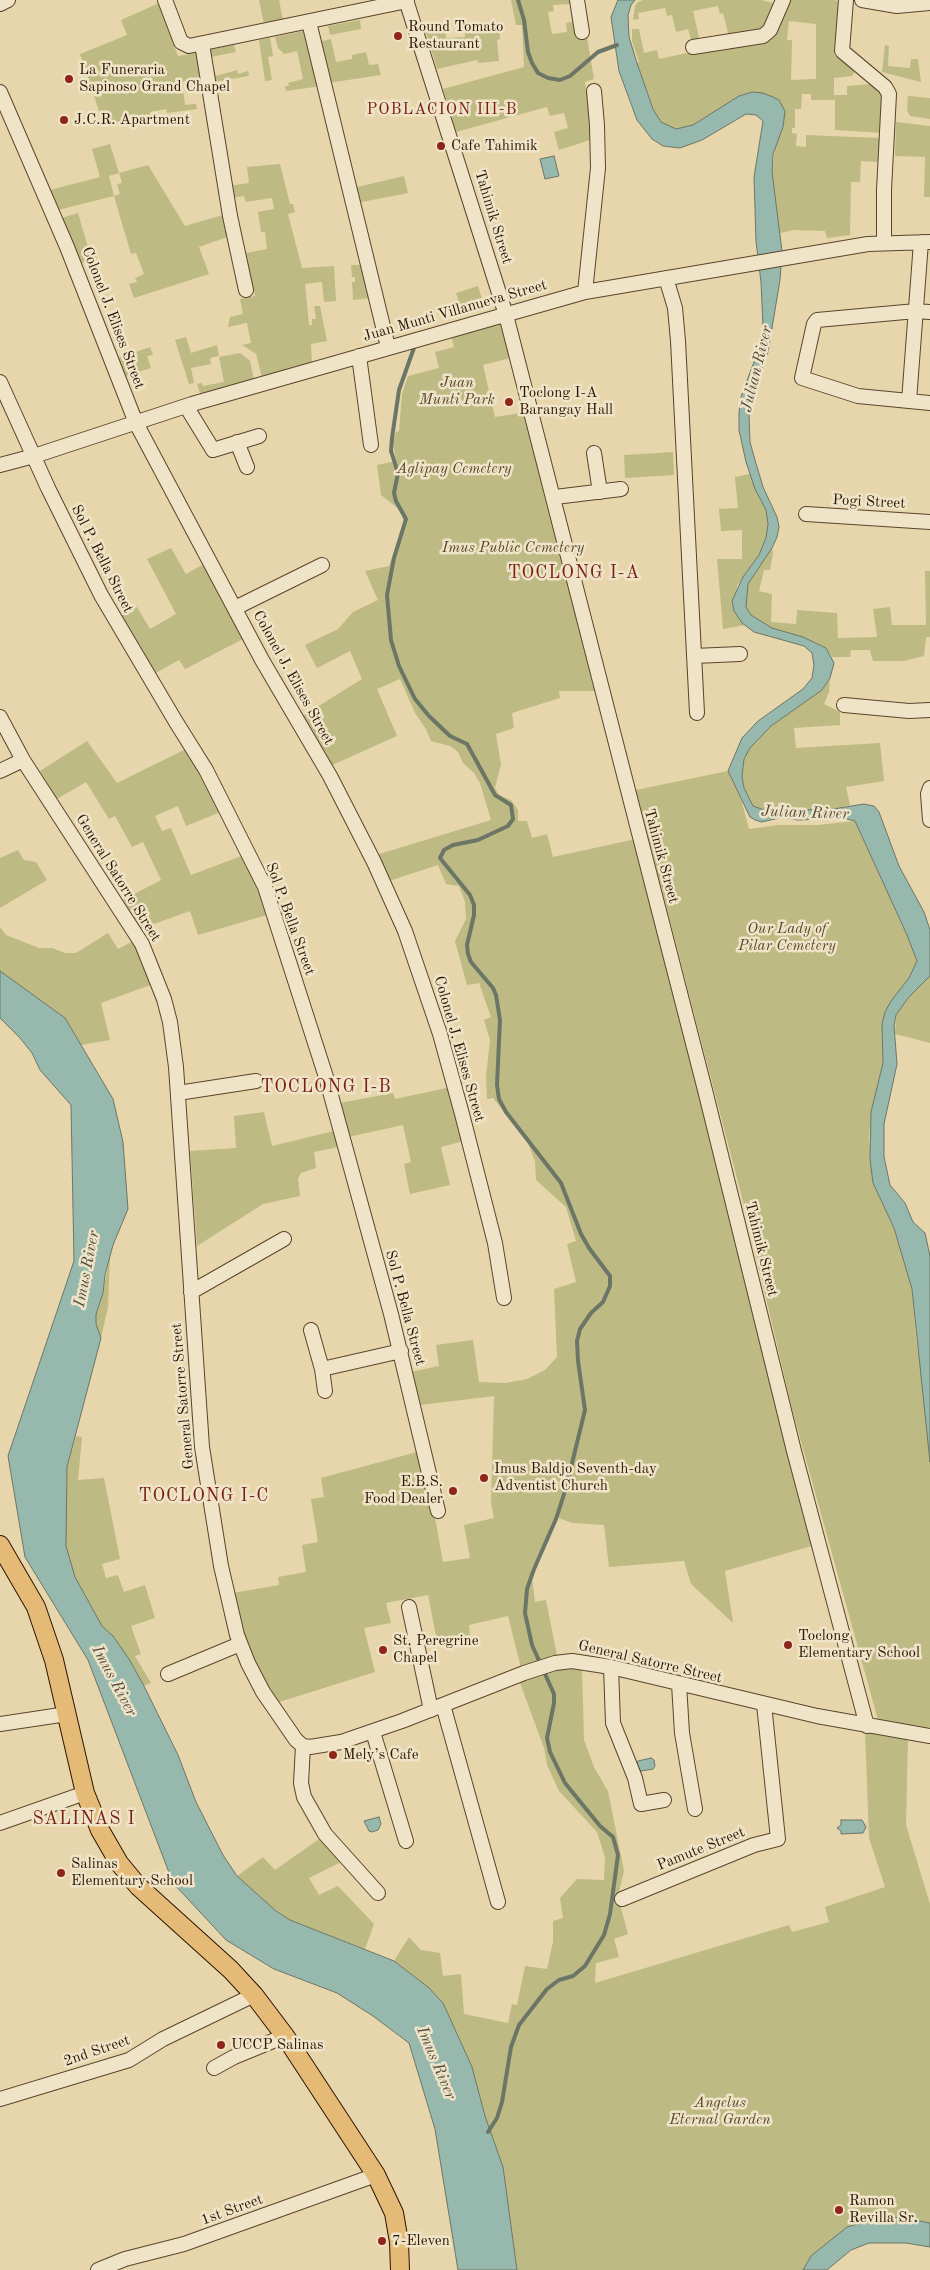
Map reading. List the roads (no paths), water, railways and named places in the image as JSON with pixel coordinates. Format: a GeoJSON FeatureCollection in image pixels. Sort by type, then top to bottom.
{"type":"FeatureCollection","features":[{"type":"Feature","properties":{"kind":"main road"},"geometry":{"type":"LineString","coordinates":[[0,1545],[7,1569],[36,1607],[54,1660],[85,1793],[100,1830],[119,1863],[138,1886],[231,1970],[254,1995],[285,2036],[376,2175],[394,2213],[399,2242],[400,2270]]}},
{"type":"Feature","properties":{"kind":"street"},"geometry":{"type":"LineString","coordinates":[[0,4],[8,0]]}},
{"type":"Feature","properties":{"kind":"street"},"geometry":{"type":"LineString","coordinates":[[165,0],[179,38],[184,45],[189,46],[407,1]]}},
{"type":"Feature","properties":{"kind":"street"},"geometry":{"type":"LineString","coordinates":[[577,0],[582,32]]}},
{"type":"Feature","properties":{"kind":"street"},"geometry":{"type":"LineString","coordinates":[[692,47],[763,36],[770,30],[783,0]]}},
{"type":"Feature","properties":{"kind":"street"},"geometry":{"type":"LineString","coordinates":[[846,0],[842,51],[885,86],[890,94],[884,190],[884,243]]}},
{"type":"Feature","properties":{"kind":"street"},"geometry":{"type":"LineString","coordinates":[[862,0],[903,6],[930,3]]}},
{"type":"Feature","properties":{"kind":"street","name":"Tahimik Street"},"geometry":{"type":"LineString","coordinates":[[407,1],[506,315],[554,498],[794,1451],[867,1726]]}},
{"type":"Feature","properties":{"kind":"street"},"geometry":{"type":"LineString","coordinates":[[309,22],[388,346]]}},
{"type":"Feature","properties":{"kind":"street"},"geometry":{"type":"LineString","coordinates":[[202,44],[230,216],[246,290]]}},
{"type":"Feature","properties":{"kind":"street"},"geometry":{"type":"LineString","coordinates":[[585,292],[598,168],[594,91]]}},
{"type":"Feature","properties":{"kind":"street","name":"Colonel J. Elises Street"},"geometry":{"type":"LineString","coordinates":[[0,92],[64,238],[136,422],[271,677],[330,776],[374,862],[405,930],[440,1034],[462,1114],[495,1243],[504,1298]]}},
{"type":"Feature","properties":{"kind":"street"},"geometry":{"type":"LineString","coordinates":[[909,401],[923,311],[925,242]]}},
{"type":"Feature","properties":{"kind":"street","name":"Juan Munti Villanueva Street"},"geometry":{"type":"LineString","coordinates":[[0,465],[34,456],[186,406],[388,346],[585,292],[785,257],[884,243],[925,242]]}},
{"type":"Feature","properties":{"kind":"street"},"geometry":{"type":"LineString","coordinates":[[666,278],[675,308],[678,341],[697,713]]}},
{"type":"Feature","properties":{"kind":"street"},"geometry":{"type":"LineString","coordinates":[[923,311],[817,320],[814,324],[802,378],[858,396],[930,403]]}},
{"type":"Feature","properties":{"kind":"street"},"geometry":{"type":"LineString","coordinates":[[358,356],[371,444]]}},
{"type":"Feature","properties":{"kind":"street","name":"Sol P. Bella Street"},"geometry":{"type":"LineString","coordinates":[[0,382],[101,595],[206,770],[265,887],[326,1077],[401,1351],[438,1511]]}},
{"type":"Feature","properties":{"kind":"street"},"geometry":{"type":"LineString","coordinates":[[186,406],[210,448],[217,450],[259,436]]}},
{"type":"Feature","properties":{"kind":"street"},"geometry":{"type":"LineString","coordinates":[[237,442],[248,467]]}},
{"type":"Feature","properties":{"kind":"street"},"geometry":{"type":"LineString","coordinates":[[594,453],[600,492]]}},
{"type":"Feature","properties":{"kind":"street"},"geometry":{"type":"LineString","coordinates":[[554,498],[621,489]]}},
{"type":"Feature","properties":{"kind":"street","name":"Pogi Street"},"geometry":{"type":"LineString","coordinates":[[806,514],[930,522]]}},
{"type":"Feature","properties":{"kind":"street"},"geometry":{"type":"LineString","coordinates":[[235,608],[322,565]]}},
{"type":"Feature","properties":{"kind":"street"},"geometry":{"type":"LineString","coordinates":[[694,656],[740,654]]}},
{"type":"Feature","properties":{"kind":"street"},"geometry":{"type":"LineString","coordinates":[[844,706],[909,711],[930,710]]}},
{"type":"Feature","properties":{"kind":"street","name":"General Satorre Street"},"geometry":{"type":"LineString","coordinates":[[0,717],[23,760],[142,944],[164,999],[174,1046],[178,1092],[202,1446],[222,1566],[240,1644],[254,1677],[281,1720],[303,1746],[328,1746],[373,1732],[524,1673],[554,1663],[578,1661],[867,1726],[930,1736]]}},
{"type":"Feature","properties":{"kind":"street"},"geometry":{"type":"LineString","coordinates":[[0,771],[23,760]]}},
{"type":"Feature","properties":{"kind":"street"},"geometry":{"type":"LineString","coordinates":[[930,788],[928,794],[930,820]]}},
{"type":"Feature","properties":{"kind":"street"},"geometry":{"type":"LineString","coordinates":[[178,1092],[256,1081]]}},
{"type":"Feature","properties":{"kind":"street"},"geometry":{"type":"LineString","coordinates":[[191,1292],[284,1239]]}},
{"type":"Feature","properties":{"kind":"street"},"geometry":{"type":"LineString","coordinates":[[311,1330],[322,1369],[325,1391]]}},
{"type":"Feature","properties":{"kind":"street"},"geometry":{"type":"LineString","coordinates":[[322,1369],[401,1351]]}},
{"type":"Feature","properties":{"kind":"street"},"geometry":{"type":"LineString","coordinates":[[409,1607],[437,1707],[498,1902]]}},
{"type":"Feature","properties":{"kind":"street"},"geometry":{"type":"LineString","coordinates":[[168,1674],[240,1644]]}},
{"type":"Feature","properties":{"kind":"street"},"geometry":{"type":"LineString","coordinates":[[611,1667],[614,1723],[635,1778],[641,1804],[664,1800]]}},
{"type":"Feature","properties":{"kind":"street"},"geometry":{"type":"LineString","coordinates":[[679,1684],[682,1733],[695,1809]]}},
{"type":"Feature","properties":{"kind":"street","name":"Pamute Street"},"geometry":{"type":"LineString","coordinates":[[622,1899],[754,1845],[778,1839],[764,1704]]}},
{"type":"Feature","properties":{"kind":"street"},"geometry":{"type":"LineString","coordinates":[[0,1724],[67,1714]]}},
{"type":"Feature","properties":{"kind":"street"},"geometry":{"type":"LineString","coordinates":[[373,1732],[406,1842]]}},
{"type":"Feature","properties":{"kind":"street"},"geometry":{"type":"LineString","coordinates":[[303,1746],[300,1783],[304,1797],[325,1834],[378,1893]]}},
{"type":"Feature","properties":{"kind":"street"},"geometry":{"type":"LineString","coordinates":[[0,1823],[85,1793]]}},
{"type":"Feature","properties":{"kind":"street","name":"2nd Street"},"geometry":{"type":"LineString","coordinates":[[0,2099],[128,2060],[163,2039],[254,1995]]}},
{"type":"Feature","properties":{"kind":"street"},"geometry":{"type":"LineString","coordinates":[[214,2068],[234,2057],[285,2036]]}},
{"type":"Feature","properties":{"kind":"street","name":"1st Street"},"geometry":{"type":"LineString","coordinates":[[98,2270],[125,2259],[184,2244],[376,2175]]}},
{"type":"Feature","properties":{"kind":"water","name":"Julian River"},"geometry":{"type":"Polygon","coordinates":[[[618,0],[635,0],[631,5],[628,15],[629,37],[653,109],[661,122],[676,129],[693,125],[739,96],[752,92],[763,93],[779,100],[785,111],[783,127],[773,154],[772,172],[782,251],[780,280],[768,352],[754,388],[749,415],[750,442],[763,487],[777,517],[779,527],[772,548],[748,584],[746,607],[751,615],[772,628],[803,637],[826,648],[834,663],[830,678],[822,690],[771,726],[750,748],[744,759],[742,776],[744,788],[753,806],[767,811],[833,809],[864,804],[874,806],[879,812],[899,866],[924,912],[930,930],[930,976],[908,998],[896,1015],[894,1026],[897,1064],[884,1124],[884,1157],[890,1185],[905,1203],[913,1222],[925,1233],[930,1256],[930,1462],[912,1289],[894,1228],[873,1183],[870,1159],[871,1112],[883,1063],[882,1024],[885,1012],[891,1001],[909,978],[917,961],[855,821],[843,818],[798,820],[783,817],[762,822],[755,820],[750,817],[728,771],[742,738],[758,721],[803,689],[812,678],[814,665],[812,653],[804,646],[754,632],[742,623],[734,611],[732,601],[743,577],[759,555],[766,538],[768,524],[766,510],[755,489],[746,462],[739,430],[741,397],[758,351],[763,327],[761,282],[756,241],[754,177],[763,121],[756,115],[746,114],[702,140],[680,148],[663,146],[652,139],[637,120],[619,71],[611,17],[618,0]]]}},
{"type":"Feature","properties":{"kind":"water"},"geometry":{"type":"Polygon","coordinates":[[[554,156],[559,176],[545,179],[540,159],[554,156]]]}},
{"type":"Feature","properties":{"kind":"water","name":"Imus River"},"geometry":{"type":"Polygon","coordinates":[[[0,971],[65,1018],[113,1099],[123,1142],[128,1209],[113,1245],[105,1275],[103,1293],[96,1314],[96,1324],[101,1338],[67,1467],[66,1546],[75,1577],[102,1626],[113,1636],[144,1686],[178,1755],[196,1802],[223,1855],[237,1876],[276,1911],[290,1920],[394,1961],[428,1987],[443,2003],[472,2067],[485,2116],[503,2167],[517,2270],[458,2270],[435,2129],[409,2043],[373,2016],[337,1993],[274,1969],[226,1940],[173,1883],[88,1660],[25,1557],[8,1456],[74,1261],[71,1105],[40,1070],[32,1053],[20,1038],[0,1018],[0,971]]]}},
{"type":"Feature","properties":{"kind":"water"},"geometry":{"type":"Polygon","coordinates":[[[651,1758],[654,1760],[655,1766],[653,1769],[641,1771],[637,1769],[636,1764],[638,1761],[651,1758]]]}},
{"type":"Feature","properties":{"kind":"water"},"geometry":{"type":"Polygon","coordinates":[[[379,1817],[381,1824],[378,1830],[369,1831],[364,1821],[379,1817]]]}},
{"type":"Feature","properties":{"kind":"water"},"geometry":{"type":"Polygon","coordinates":[[[841,1820],[862,1820],[866,1827],[863,1833],[841,1834],[841,1831],[837,1828],[841,1825],[841,1820]]]}},
{"type":"Feature","properties":{"kind":"water"},"geometry":{"type":"Polygon","coordinates":[[[883,2217],[905,2218],[930,2223],[930,2247],[906,2243],[869,2243],[851,2250],[827,2270],[803,2270],[811,2256],[847,2227],[883,2217]]]}},
{"type":"Feature","properties":{"kind":"waterway"},"geometry":{"type":"LineString","coordinates":[[518,0],[524,20],[528,52],[532,63],[538,73],[548,78],[560,80],[570,76],[598,52],[617,45]]}},
{"type":"Feature","properties":{"kind":"waterway"},"geometry":{"type":"LineString","coordinates":[[415,345],[399,390],[392,438],[391,451],[398,473],[394,493],[396,501],[406,519],[394,558],[387,595],[391,640],[399,666],[415,699],[429,716],[450,736],[467,744],[495,795],[511,805],[513,819],[508,826],[478,840],[453,845],[444,850],[440,858],[470,895],[474,905],[474,915],[467,945],[468,954],[471,962],[493,988],[496,995],[500,1020],[497,1085],[499,1099],[506,1112],[561,1183],[581,1234],[610,1276],[610,1286],[603,1302],[591,1313],[580,1329],[577,1341],[578,1361],[585,1410],[566,1488],[556,1519],[527,1589],[525,1613],[532,1645],[554,1694],[547,1738],[550,1752],[565,1783],[600,1826],[613,1837],[618,1855],[610,1914],[604,1935],[585,1966],[573,1976],[559,1980],[547,1989],[519,2025],[511,2047],[502,2102],[497,2118],[488,2132]]}},
{"type":"Feature","properties":{"kind":"place","name":"Round Tomato Restaurant"},"geometry":{"type":"Point","coordinates":[398,36]}},
{"type":"Feature","properties":{"kind":"place","name":"La Funeraria Sapinoso Grand Chapel"},"geometry":{"type":"Point","coordinates":[69,79]}},
{"type":"Feature","properties":{"kind":"place","name":"J.C.R. Apartment"},"geometry":{"type":"Point","coordinates":[64,120]}},
{"type":"Feature","properties":{"kind":"place","name":"Cafe Tahimik"},"geometry":{"type":"Point","coordinates":[441,146]}},
{"type":"Feature","properties":{"kind":"place","name":"Toclong I-A Barangay Hall"},"geometry":{"type":"Point","coordinates":[509,402]}},
{"type":"Feature","properties":{"kind":"place","name":"Imus Baldjo Seventh-day Adventist Church"},"geometry":{"type":"Point","coordinates":[484,1478]}},
{"type":"Feature","properties":{"kind":"place","name":"E.B.S. Food Dealer"},"geometry":{"type":"Point","coordinates":[453,1491]}},
{"type":"Feature","properties":{"kind":"place","name":"Toclong Elementary School"},"geometry":{"type":"Point","coordinates":[788,1645]}},
{"type":"Feature","properties":{"kind":"place","name":"St. Peregrine Chapel"},"geometry":{"type":"Point","coordinates":[383,1650]}},
{"type":"Feature","properties":{"kind":"place","name":"Mely’s Cafe"},"geometry":{"type":"Point","coordinates":[333,1755]}},
{"type":"Feature","properties":{"kind":"place","name":"Salinas Elementary School"},"geometry":{"type":"Point","coordinates":[61,1873]}},
{"type":"Feature","properties":{"kind":"place","name":"UCCP Salinas"},"geometry":{"type":"Point","coordinates":[221,2045]}},
{"type":"Feature","properties":{"kind":"place","name":"Ramon Revilla Sr."},"geometry":{"type":"Point","coordinates":[839,2210]}},
{"type":"Feature","properties":{"kind":"place","name":"7-Eleven"},"geometry":{"type":"Point","coordinates":[382,2241]}},
{"type":"Feature","properties":{"kind":"district","name":"POBLACION III-B"},"geometry":{"type":"Point","coordinates":[442,110]}},
{"type":"Feature","properties":{"kind":"district","name":"TOCLONG I-A"},"geometry":{"type":"Point","coordinates":[574,573]}},
{"type":"Feature","properties":{"kind":"district","name":"TOCLONG I-B"},"geometry":{"type":"Point","coordinates":[326,1087]}},
{"type":"Feature","properties":{"kind":"district","name":"TOCLONG I-C"},"geometry":{"type":"Point","coordinates":[204,1496]}},
{"type":"Feature","properties":{"kind":"district","name":"SALINAS I"},"geometry":{"type":"Point","coordinates":[84,1819]}},
{"type":"Feature","properties":{"kind":"park label","name":"Juan Munti Park"},"geometry":{"type":"Point","coordinates":[457,392]}},
{"type":"Feature","properties":{"kind":"park label","name":"Aglipay Cemetery"},"geometry":{"type":"Point","coordinates":[454,469]}},
{"type":"Feature","properties":{"kind":"park label","name":"Imus Public Cemetery"},"geometry":{"type":"Point","coordinates":[513,548]}},
{"type":"Feature","properties":{"kind":"park label","name":"Our Lady of Pilar Cemetery"},"geometry":{"type":"Point","coordinates":[787,938]}},
{"type":"Feature","properties":{"kind":"park label","name":"Angelus Eternal Garden"},"geometry":{"type":"Point","coordinates":[720,2112]}}]}
